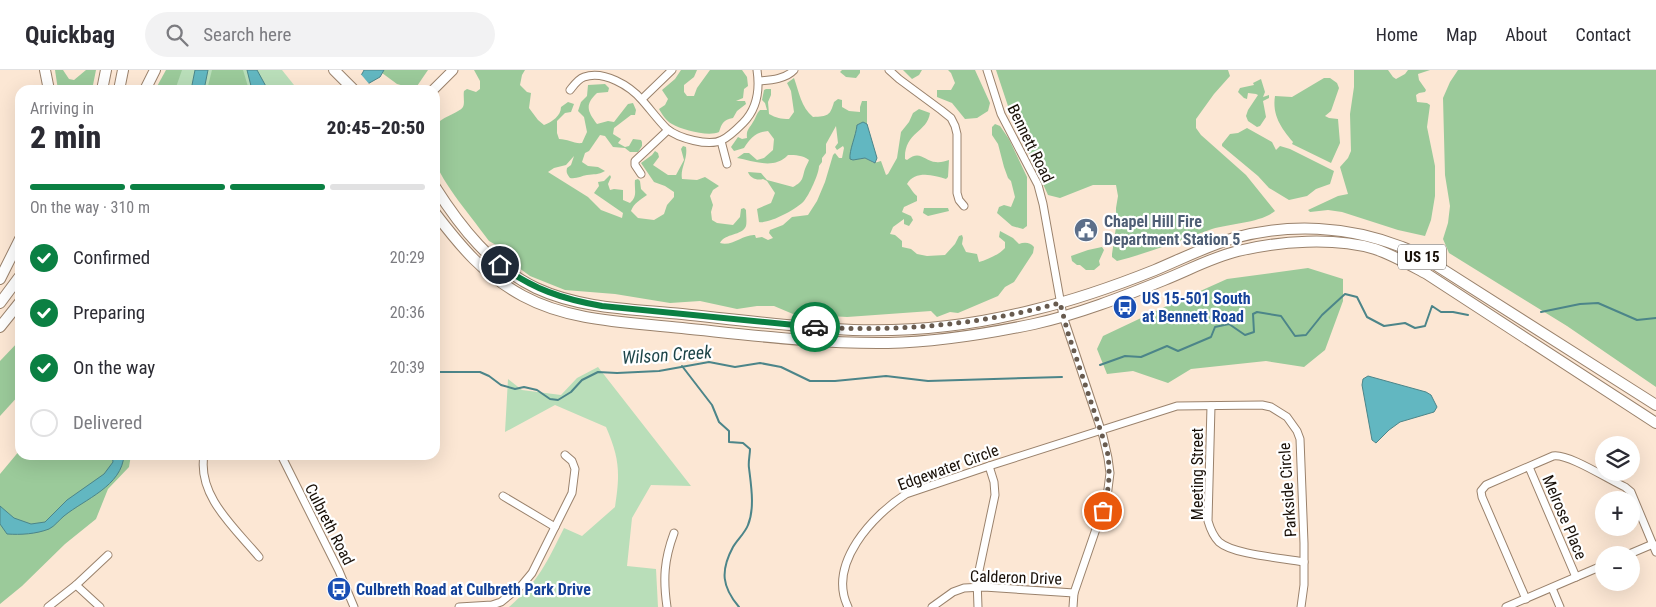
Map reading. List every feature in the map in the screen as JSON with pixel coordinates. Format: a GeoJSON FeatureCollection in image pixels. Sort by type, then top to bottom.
{"type":"FeatureCollection","features":[{"type":"Feature","properties":{"kind":"highway"},"geometry":{"type":"LineString","coordinates":[[45,70],[48,85]]}},
{"type":"Feature","properties":{"kind":"highway"},"geometry":{"type":"LineString","coordinates":[[103,85],[106,70]]}},
{"type":"Feature","properties":{"kind":"highway"},"geometry":{"type":"LineString","coordinates":[[120,85],[123,70]]}},
{"type":"Feature","properties":{"kind":"highway"},"geometry":{"type":"LineString","coordinates":[[148,85],[155,70]]}},
{"type":"Feature","properties":{"kind":"highway"},"geometry":{"type":"LineString","coordinates":[[334,70],[349,85]]}},
{"type":"Feature","properties":{"kind":"highway","name":"US 15"},"geometry":{"type":"LineString","coordinates":[[440,194],[465,231],[500,265],[535,287],[556,296],[602,306],[801,327],[855,330],[920,328],[1008,316],[1060,303],[1117,285],[1234,239],[1289,229],[1327,228],[1362,233],[1405,247],[1656,405]]}},
{"type":"Feature","properties":{"kind":"highway","name":"US 15"},"geometry":{"type":"LineString","coordinates":[[440,220],[472,259],[506,286],[524,297],[544,305],[581,316],[605,320],[799,340],[854,343],[907,342],[954,338],[1036,324],[1128,295],[1201,264],[1238,251],[1273,245],[1328,241],[1359,246],[1384,253],[1427,274],[1656,423]]}},
{"type":"Feature","properties":{"kind":"highway"},"geometry":{"type":"LineString","coordinates":[[0,279],[15,249]]}},
{"type":"Feature","properties":{"kind":"highway"},"geometry":{"type":"LineString","coordinates":[[0,303],[15,283]]}},
{"type":"Feature","properties":{"kind":"highway"},"geometry":{"type":"LineString","coordinates":[[0,327],[15,308]]}},
{"type":"Feature","properties":{"kind":"main road"},"geometry":{"type":"LineString","coordinates":[[438,85],[453,70]]}},
{"type":"Feature","properties":{"kind":"street"},"geometry":{"type":"LineString","coordinates":[[642,99],[672,70]]}},
{"type":"Feature","properties":{"kind":"street"},"geometry":{"type":"LineString","coordinates":[[570,90],[579,80],[585,77],[595,76],[616,81],[642,99],[668,130],[685,138],[702,142],[721,141],[738,128],[753,111],[759,81],[757,70]]}},
{"type":"Feature","properties":{"kind":"street"},"geometry":{"type":"LineString","coordinates":[[759,81],[778,78],[794,70]]}},
{"type":"Feature","properties":{"kind":"street"},"geometry":{"type":"LineString","coordinates":[[889,70],[898,80],[951,118],[957,134],[957,193],[959,200],[964,206]]}},
{"type":"Feature","properties":{"kind":"street","name":"Bennett Road"},"geometry":{"type":"LineString","coordinates":[[987,70],[1001,114],[1038,185],[1063,316],[1101,430],[1110,466],[1107,497],[1074,593],[1073,607]]}},
{"type":"Feature","properties":{"kind":"street"},"geometry":{"type":"LineString","coordinates":[[641,174],[635,166],[635,161],[668,130]]}},
{"type":"Feature","properties":{"kind":"street"},"geometry":{"type":"LineString","coordinates":[[721,141],[727,164]]}},
{"type":"Feature","properties":{"kind":"street","name":"Parkside Circle"},"geometry":{"type":"LineString","coordinates":[[1101,430],[1173,407],[1262,405],[1286,417],[1292,423],[1300,439],[1304,562],[1301,607]]}},
{"type":"Feature","properties":{"kind":"street","name":"Meeting Street"},"geometry":{"type":"LineString","coordinates":[[1211,406],[1208,521],[1214,536],[1223,545],[1236,551],[1304,562]]}},
{"type":"Feature","properties":{"kind":"street","name":"Edgewater Circle"},"geometry":{"type":"LineString","coordinates":[[848,607],[842,588],[847,563],[868,525],[878,514],[906,494],[1101,430]]}},
{"type":"Feature","properties":{"kind":"street"},"geometry":{"type":"LineString","coordinates":[[459,607],[493,606],[522,585],[532,573],[572,494],[575,469],[572,461],[565,455]]}},
{"type":"Feature","properties":{"kind":"street"},"geometry":{"type":"LineString","coordinates":[[1526,599],[1481,492],[1482,488],[1486,485],[1553,456],[1561,456],[1625,487],[1631,492],[1656,552]]}},
{"type":"Feature","properties":{"kind":"street"},"geometry":{"type":"LineString","coordinates":[[204,460],[203,473],[213,502],[259,557]]}},
{"type":"Feature","properties":{"kind":"street","name":"Culbreth Road"},"geometry":{"type":"LineString","coordinates":[[284,460],[339,571],[354,607]]}},
{"type":"Feature","properties":{"kind":"street"},"geometry":{"type":"LineString","coordinates":[[978,607],[977,587],[995,495],[994,482],[989,466]]}},
{"type":"Feature","properties":{"kind":"street","name":"Melrose Place"},"geometry":{"type":"LineString","coordinates":[[1529,467],[1576,578]]}},
{"type":"Feature","properties":{"kind":"street"},"geometry":{"type":"LineString","coordinates":[[502,496],[555,527]]}},
{"type":"Feature","properties":{"kind":"street"},"geometry":{"type":"LineString","coordinates":[[667,607],[664,569],[674,533]]}},
{"type":"Feature","properties":{"kind":"street"},"geometry":{"type":"LineString","coordinates":[[1640,550],[1653,544]]}},
{"type":"Feature","properties":{"kind":"street"},"geometry":{"type":"LineString","coordinates":[[48,607],[76,585],[108,555]]}},
{"type":"Feature","properties":{"kind":"street"},"geometry":{"type":"LineString","coordinates":[[1506,607],[1595,569]]}},
{"type":"Feature","properties":{"kind":"street"},"geometry":{"type":"LineString","coordinates":[[76,585],[100,607]]}},
{"type":"Feature","properties":{"kind":"street","name":"Calderon Drive"},"geometry":{"type":"LineString","coordinates":[[932,607],[959,589],[977,587],[1074,593]]}},
{"type":"Feature","properties":{"kind":"street"},"geometry":{"type":"LineString","coordinates":[[1552,588],[1560,607]]}},
{"type":"Feature","properties":{"kind":"green space"},"geometry":{"type":"Polygon","coordinates":[[[55,70],[63,70],[69,79],[74,80],[86,70],[96,70],[93,85],[57,85],[55,70]]]}},
{"type":"Feature","properties":{"kind":"green space"},"geometry":{"type":"Polygon","coordinates":[[[166,70],[182,70],[177,85],[158,85],[166,70]]]}},
{"type":"Feature","properties":{"kind":"green space"},"geometry":{"type":"Polygon","coordinates":[[[171,70],[282,70],[294,85],[164,85],[171,70]]]}},
{"type":"Feature","properties":{"kind":"green space"},"geometry":{"type":"Polygon","coordinates":[[[212,70],[243,70],[248,85],[208,85],[212,70]]]}},
{"type":"Feature","properties":{"kind":"green space"},"geometry":{"type":"Polygon","coordinates":[[[378,70],[428,70],[418,85],[397,84],[378,70]]]}},
{"type":"Feature","properties":{"kind":"green space"},"geometry":{"type":"Polygon","coordinates":[[[474,70],[525,70],[520,85],[527,92],[531,93],[529,108],[544,125],[556,118],[561,107],[568,102],[574,104],[571,112],[565,113],[557,121],[557,133],[559,139],[576,143],[582,143],[587,132],[584,117],[578,111],[581,102],[587,96],[588,85],[605,84],[609,88],[608,92],[597,93],[590,101],[589,109],[591,116],[597,124],[608,121],[614,122],[628,104],[633,103],[636,110],[635,115],[631,115],[614,128],[613,134],[621,139],[618,143],[625,147],[629,146],[633,139],[641,140],[642,146],[638,152],[630,152],[625,148],[613,147],[605,136],[600,135],[589,151],[585,153],[582,162],[588,166],[598,167],[605,171],[598,174],[570,178],[567,168],[571,165],[574,156],[566,165],[554,168],[548,172],[588,197],[601,210],[622,218],[623,213],[594,193],[599,186],[598,182],[604,181],[610,175],[608,184],[610,190],[623,190],[623,200],[630,203],[635,195],[635,180],[638,179],[641,189],[647,195],[631,211],[638,218],[654,220],[664,214],[667,205],[674,197],[674,192],[654,182],[641,163],[655,151],[659,157],[653,165],[668,175],[676,175],[684,160],[681,149],[683,146],[686,147],[682,179],[697,180],[705,177],[719,186],[713,190],[710,196],[713,205],[711,212],[712,220],[717,223],[733,225],[740,217],[741,209],[744,208],[746,210],[746,226],[741,231],[722,240],[720,243],[724,244],[751,235],[768,240],[773,238],[769,233],[770,230],[783,225],[792,217],[808,215],[817,201],[825,182],[833,155],[835,153],[839,158],[842,158],[843,146],[837,150],[835,147],[838,143],[836,126],[826,144],[826,153],[822,158],[816,179],[804,201],[783,215],[769,221],[759,222],[757,209],[771,203],[775,193],[767,181],[763,179],[758,180],[750,176],[748,172],[761,173],[767,180],[793,187],[802,179],[809,160],[796,155],[788,155],[782,160],[770,163],[737,158],[744,153],[749,153],[757,160],[764,158],[773,150],[774,139],[768,131],[756,134],[744,148],[734,151],[731,147],[738,137],[742,139],[747,138],[748,131],[760,110],[767,110],[762,100],[764,90],[771,89],[768,102],[769,114],[783,119],[789,119],[794,112],[791,91],[787,83],[794,78],[803,104],[813,117],[830,113],[834,102],[838,99],[842,100],[842,107],[849,111],[860,112],[862,101],[867,101],[867,124],[863,122],[857,125],[850,159],[865,158],[874,163],[881,161],[886,175],[897,158],[901,132],[913,113],[919,109],[930,113],[925,125],[908,143],[905,159],[919,156],[938,162],[949,160],[948,177],[946,179],[920,175],[910,180],[907,184],[917,196],[917,201],[904,207],[902,212],[911,216],[913,220],[909,226],[904,224],[904,219],[893,227],[890,234],[895,235],[902,241],[902,247],[911,249],[917,254],[927,256],[945,255],[955,244],[959,236],[962,235],[962,244],[966,252],[977,254],[979,262],[993,257],[1005,248],[1005,242],[999,237],[1000,231],[1013,238],[1019,244],[1031,244],[1034,247],[1033,253],[1014,282],[1005,287],[998,296],[958,313],[950,312],[937,317],[931,311],[847,317],[793,314],[774,306],[737,309],[700,301],[670,303],[615,294],[565,290],[530,276],[511,262],[496,245],[489,241],[440,172],[440,122],[463,107],[464,91],[467,89],[476,92],[480,89],[480,81],[474,70]]]}},
{"type":"Feature","properties":{"kind":"green space"},"geometry":{"type":"Polygon","coordinates":[[[681,70],[697,70],[694,77],[684,85],[684,92],[687,96],[694,96],[697,88],[710,70],[742,70],[747,77],[748,86],[744,89],[743,98],[736,101],[745,101],[746,104],[737,111],[733,118],[723,122],[719,132],[709,134],[696,132],[672,124],[659,109],[665,105],[668,99],[662,90],[675,79],[681,70]]]}},
{"type":"Feature","properties":{"kind":"green space"},"geometry":{"type":"Polygon","coordinates":[[[842,70],[860,70],[860,73],[856,78],[846,77],[840,72],[842,70]]]}},
{"type":"Feature","properties":{"kind":"green space"},"geometry":{"type":"Polygon","coordinates":[[[903,70],[922,70],[919,75],[912,79],[903,70]]]}},
{"type":"Feature","properties":{"kind":"green space"},"geometry":{"type":"Polygon","coordinates":[[[948,70],[975,70],[990,103],[988,111],[977,118],[965,119],[952,103],[937,97],[937,90],[951,90],[955,83],[948,70]]]}},
{"type":"Feature","properties":{"kind":"green space"},"geometry":{"type":"Polygon","coordinates":[[[996,70],[1228,70],[1230,76],[1196,119],[1196,128],[1201,135],[1246,175],[1275,211],[1262,218],[1212,229],[1117,261],[1112,257],[1118,196],[1116,185],[1093,185],[1060,198],[1048,195],[1010,112],[996,70]]]}},
{"type":"Feature","properties":{"kind":"green space"},"geometry":{"type":"Polygon","coordinates":[[[1354,70],[1388,70],[1396,79],[1408,70],[1430,70],[1418,74],[1419,80],[1426,90],[1416,95],[1417,102],[1430,105],[1427,127],[1435,166],[1435,196],[1431,220],[1425,236],[1398,230],[1342,212],[1328,210],[1310,212],[1308,210],[1338,196],[1348,194],[1340,167],[1351,151],[1350,114],[1354,87],[1354,70]]]}},
{"type":"Feature","properties":{"kind":"green space"},"geometry":{"type":"Polygon","coordinates":[[[1458,70],[1656,70],[1656,387],[1567,326],[1449,253],[1443,239],[1448,223],[1450,206],[1445,175],[1443,98],[1458,70]]]}},
{"type":"Feature","properties":{"kind":"green space"},"geometry":{"type":"Polygon","coordinates":[[[1324,78],[1330,78],[1337,83],[1339,88],[1331,111],[1325,116],[1338,119],[1340,143],[1331,163],[1292,144],[1293,142],[1278,121],[1274,103],[1275,96],[1292,97],[1324,78]]]}},
{"type":"Feature","properties":{"kind":"green space"},"geometry":{"type":"Polygon","coordinates":[[[1261,79],[1265,92],[1263,97],[1269,95],[1269,98],[1263,101],[1266,117],[1260,126],[1257,127],[1248,121],[1246,116],[1258,95],[1248,93],[1247,99],[1238,92],[1240,88],[1254,85],[1253,83],[1261,79]]]}},
{"type":"Feature","properties":{"kind":"green space"},"geometry":{"type":"Polygon","coordinates":[[[995,124],[1000,126],[1009,139],[1027,177],[1027,226],[1023,229],[1012,226],[997,213],[999,207],[1004,205],[1011,207],[1015,197],[998,144],[992,135],[992,127],[995,124]]]}},
{"type":"Feature","properties":{"kind":"green space"},"geometry":{"type":"Polygon","coordinates":[[[1247,128],[1272,142],[1276,150],[1280,146],[1290,149],[1334,171],[1330,184],[1316,189],[1307,196],[1289,200],[1269,188],[1258,176],[1222,146],[1230,134],[1238,133],[1247,128]]]}},
{"type":"Feature","properties":{"kind":"green space"},"geometry":{"type":"Polygon","coordinates":[[[924,208],[948,208],[949,211],[928,216],[923,213],[924,208]]]}},
{"type":"Feature","properties":{"kind":"green space"},"geometry":{"type":"Polygon","coordinates":[[[1102,247],[1104,250],[1099,261],[1100,265],[1094,270],[1086,270],[1072,261],[1071,256],[1102,247]]]}},
{"type":"Feature","properties":{"kind":"green space"},"geometry":{"type":"Polygon","coordinates":[[[1308,268],[1343,279],[1343,301],[1325,350],[1304,367],[1266,361],[1191,369],[1168,383],[1133,371],[1107,374],[1097,349],[1103,336],[1227,279],[1308,268]]]}},
{"type":"Feature","properties":{"kind":"green space"},"geometry":{"type":"Polygon","coordinates":[[[15,345],[15,400],[0,416],[0,361],[15,345]]]}},
{"type":"Feature","properties":{"kind":"green space"},"geometry":{"type":"Polygon","coordinates":[[[598,367],[691,486],[651,485],[632,518],[627,566],[656,569],[658,607],[509,607],[535,580],[564,528],[582,536],[615,507],[618,467],[614,448],[606,427],[555,405],[505,432],[508,379],[522,390],[561,395],[577,378],[598,367]]]}},
{"type":"Feature","properties":{"kind":"green space"},"geometry":{"type":"Polygon","coordinates":[[[15,456],[15,460],[130,460],[129,467],[108,489],[96,519],[65,544],[22,586],[0,604],[0,474],[15,456]]]}},
{"type":"Feature","properties":{"kind":"water"},"geometry":{"type":"Polygon","coordinates":[[[195,70],[208,70],[205,85],[192,85],[195,70]]]}},
{"type":"Feature","properties":{"kind":"water"},"geometry":{"type":"Polygon","coordinates":[[[247,70],[257,70],[265,85],[251,85],[247,70]]]}},
{"type":"Feature","properties":{"kind":"water"},"geometry":{"type":"Polygon","coordinates":[[[364,70],[384,70],[380,77],[366,85],[343,85],[362,74],[364,70]]]}},
{"type":"Feature","properties":{"kind":"water"},"geometry":{"type":"Polygon","coordinates":[[[863,122],[867,124],[877,158],[875,163],[865,158],[850,159],[857,125],[863,122]]]}},
{"type":"Feature","properties":{"kind":"water"},"geometry":{"type":"Polygon","coordinates":[[[1368,376],[1426,392],[1431,395],[1437,407],[1434,412],[1400,422],[1376,443],[1372,440],[1362,385],[1363,379],[1368,376]]]}},
{"type":"Feature","properties":{"kind":"water"},"geometry":{"type":"Polygon","coordinates":[[[113,460],[123,460],[117,475],[110,483],[64,516],[51,528],[34,533],[7,534],[0,524],[0,506],[14,518],[31,524],[45,522],[67,500],[104,474],[113,460]]]}},
{"type":"Feature","properties":{"kind":"pier"},"geometry":{"type":"Polygon","coordinates":[[[359,72],[370,85],[340,85],[359,72]]]}},
{"type":"Feature","properties":{"kind":"waterway","name":"Wilson Creek"},"geometry":{"type":"LineString","coordinates":[[1100,365],[1125,356],[1141,357],[1167,346],[1178,351],[1211,337],[1215,327],[1229,324],[1245,335],[1254,332],[1253,314],[1257,312],[1281,316],[1295,336],[1306,335],[1322,315],[1345,294],[1357,297],[1367,317],[1384,326],[1405,323],[1415,328],[1425,326],[1432,306],[1441,312],[1468,315]]}},
{"type":"Feature","properties":{"kind":"waterway","name":"Wilson Creek"},"geometry":{"type":"LineString","coordinates":[[1541,312],[1580,304],[1598,303],[1637,320],[1656,318]]}},
{"type":"Feature","properties":{"kind":"waterway","name":"Wilson Creek"},"geometry":{"type":"LineString","coordinates":[[440,372],[480,372],[501,385],[515,389],[524,387],[537,390],[550,399],[558,400],[571,392],[582,380],[598,372],[659,371],[709,362],[735,367],[760,363],[781,367],[810,381],[835,381],[886,376],[928,381],[1062,377]]}},
{"type":"Feature","properties":{"kind":"waterway"},"geometry":{"type":"LineString","coordinates":[[682,366],[712,405],[719,422],[729,431],[729,442],[743,443],[750,449],[749,466],[752,504],[750,518],[747,528],[729,556],[725,571],[726,586],[739,607]]}},
{"type":"Feature","properties":{"kind":"way so far"},"geometry":{"type":"LineString","coordinates":[[815,327],[887,330],[951,325],[1008,316],[1060,303],[1068,333],[1107,450],[1110,466],[1109,483],[1103,511]]}},
{"type":"Feature","properties":{"kind":"place","name":"Chapel Hill Fire Department Station 5"},"geometry":{"type":"Point","coordinates":[1086,230]}},
{"type":"Feature","properties":{"kind":"place","name":"US 15-501 South at Bennett Road"},"geometry":{"type":"Point","coordinates":[1125,307]}},
{"type":"Feature","properties":{"kind":"place","name":"Culbreth Road at Culbreth Park Drive"},"geometry":{"type":"Point","coordinates":[339,589]}},
{"type":"Feature","properties":{"kind":"route"},"geometry":{"type":"LineString","coordinates":[[500,265],[535,287],[556,296],[578,302],[815,327]]}}]}
